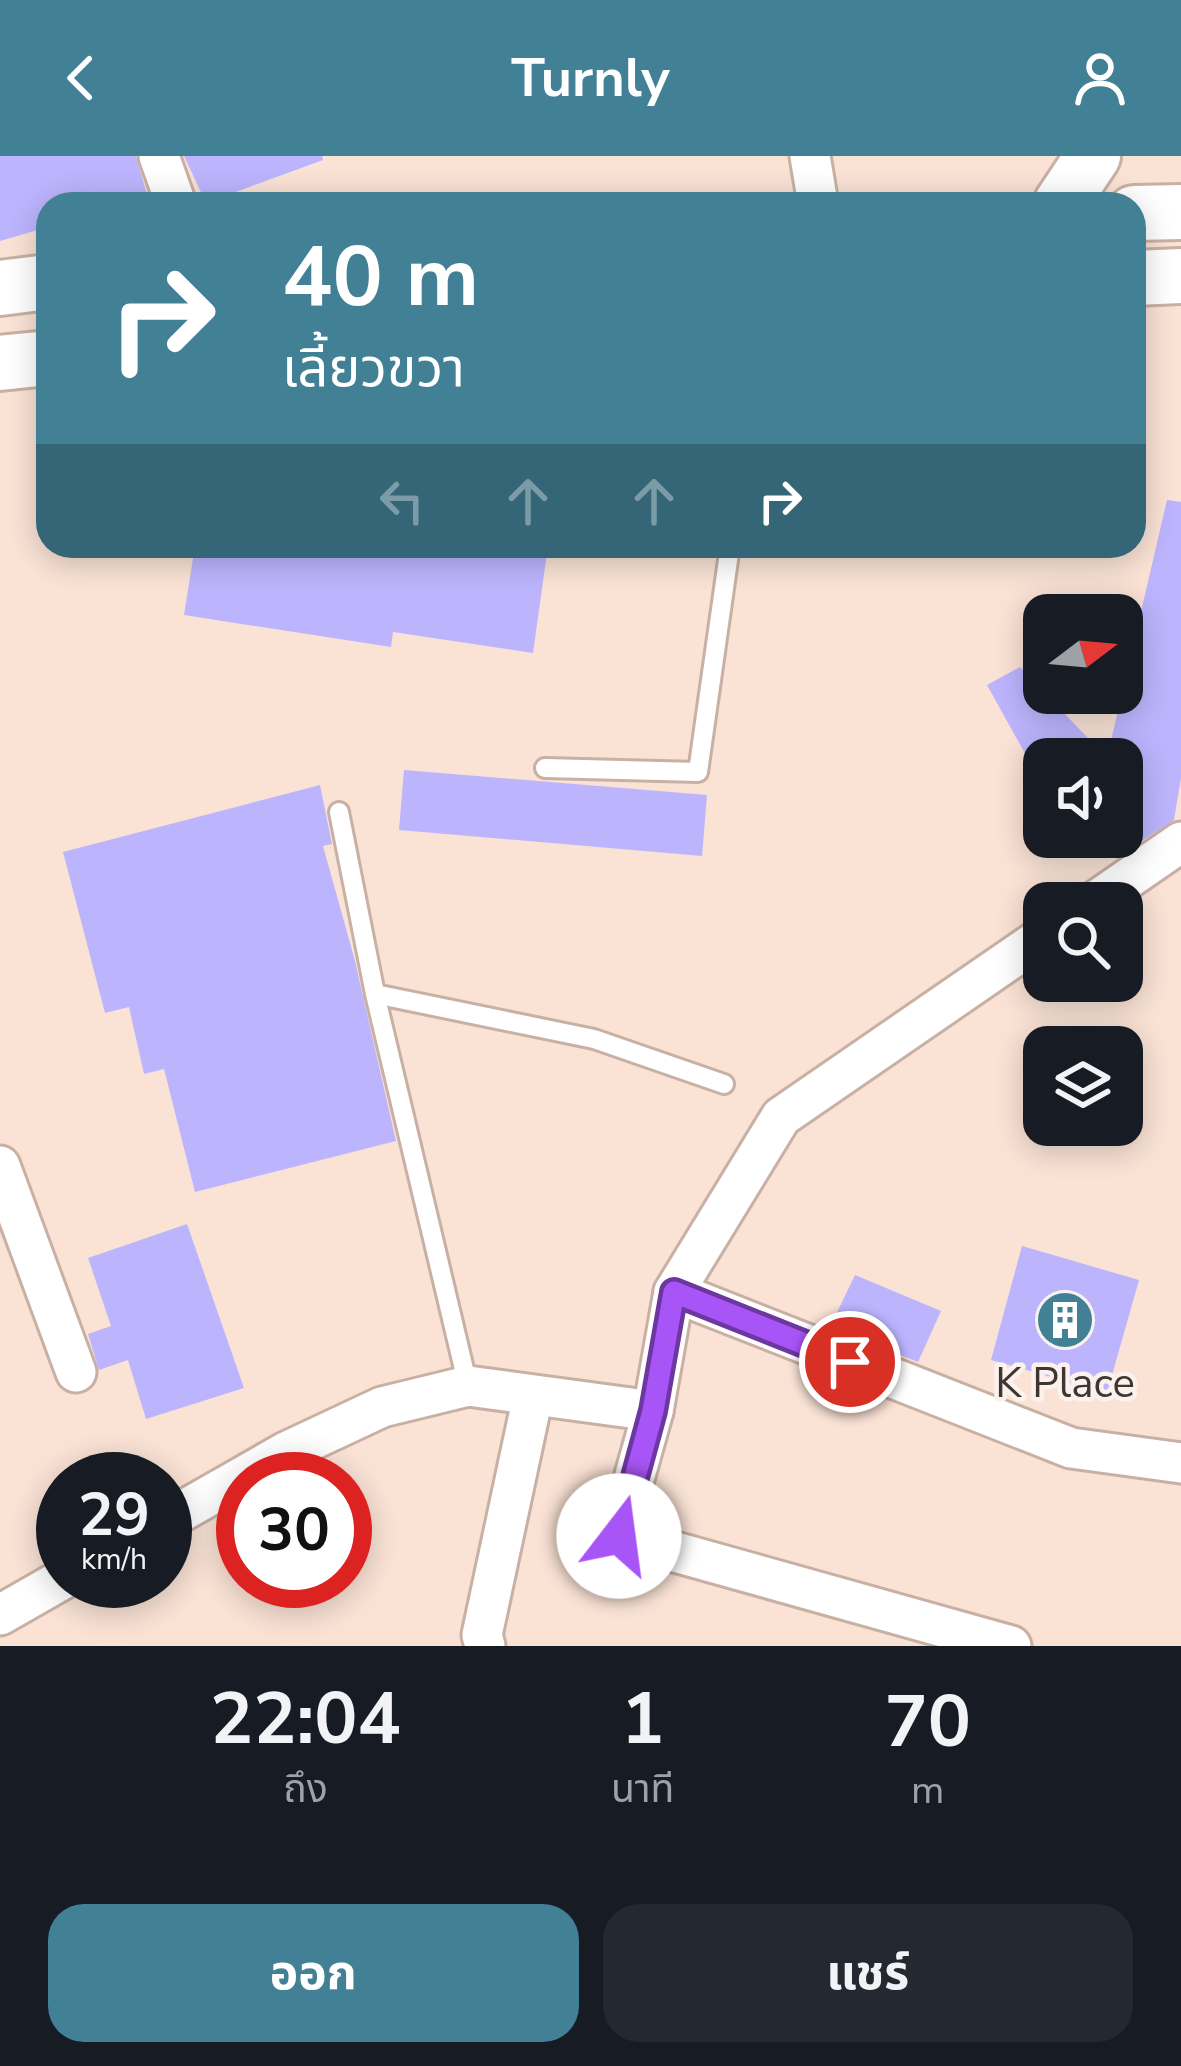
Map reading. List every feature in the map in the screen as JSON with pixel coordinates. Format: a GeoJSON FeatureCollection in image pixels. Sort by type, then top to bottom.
{"type":"FeatureCollection","features":[{"type":"Feature","properties":{"kind":"main road"},"geometry":{"type":"LineString","coordinates":[[1069,192],[1093,156]]}},
{"type":"Feature","properties":{"kind":"main road"},"geometry":{"type":"LineString","coordinates":[[1146,213],[1181,212]]}},
{"type":"Feature","properties":{"kind":"main road"},"geometry":{"type":"LineString","coordinates":[[0,288],[36,284]]}},
{"type":"Feature","properties":{"kind":"main road"},"geometry":{"type":"LineString","coordinates":[[0,363],[36,359]]}},
{"type":"Feature","properties":{"kind":"street"},"geometry":{"type":"LineString","coordinates":[[159,156],[172,192]]}},
{"type":"Feature","properties":{"kind":"street"},"geometry":{"type":"LineString","coordinates":[[810,156],[816,192]]}},
{"type":"Feature","properties":{"kind":"street"},"geometry":{"type":"LineString","coordinates":[[1123,882],[1181,842]]}},
{"type":"Feature","properties":{"kind":"street"},"geometry":{"type":"LineString","coordinates":[[998,1645],[619,1536],[653,1411],[674,1292],[781,1117],[1023,950]]}},
{"type":"Feature","properties":{"kind":"street"},"geometry":{"type":"LineString","coordinates":[[0,1166],[76,1372]]}},
{"type":"Feature","properties":{"kind":"street"},"geometry":{"type":"LineString","coordinates":[[674,1292],[1071,1448],[1181,1463]]}},
{"type":"Feature","properties":{"kind":"street"},"geometry":{"type":"LineString","coordinates":[[192,1506],[286,1452],[382,1407],[469,1386],[653,1411]]}},
{"type":"Feature","properties":{"kind":"street"},"geometry":{"type":"LineString","coordinates":[[485,1646],[482,1635],[533,1396]]}},
{"type":"Feature","properties":{"kind":"street"},"geometry":{"type":"LineString","coordinates":[[0,1615],[36,1595]]}},
{"type":"Feature","properties":{"kind":"lane"},"geometry":{"type":"LineString","coordinates":[[545,768],[698,772],[728,558]]}},
{"type":"Feature","properties":{"kind":"lane"},"geometry":{"type":"LineString","coordinates":[[339,812],[375,994],[469,1386]]}},
{"type":"Feature","properties":{"kind":"lane"},"geometry":{"type":"LineString","coordinates":[[375,994],[594,1040],[724,1084]]}},
{"type":"Feature","properties":{"kind":"building"},"geometry":{"type":"Polygon","coordinates":[[[0,156],[136,156],[146,192],[36,192],[36,230],[0,241],[0,156]]]}},
{"type":"Feature","properties":{"kind":"building"},"geometry":{"type":"Polygon","coordinates":[[[184,156],[322,156],[323,160],[236,192],[201,192],[184,156]]]}},
{"type":"Feature","properties":{"kind":"building"},"geometry":{"type":"Polygon","coordinates":[[[1167,500],[1181,502],[1181,778],[1174,820],[1143,840],[1143,738],[1112,738],[1117,714],[1143,714],[1143,603],[1167,500]]]}},
{"type":"Feature","properties":{"kind":"building"},"geometry":{"type":"Polygon","coordinates":[[[193,558],[546,558],[533,653],[393,632],[391,647],[184,615],[193,558]]]}},
{"type":"Feature","properties":{"kind":"building"},"geometry":{"type":"Polygon","coordinates":[[[1020,667],[1023,714],[1065,714],[1088,738],[1023,738],[1023,750],[987,685],[1020,667]]]}},
{"type":"Feature","properties":{"kind":"building"},"geometry":{"type":"Polygon","coordinates":[[[404,770],[707,795],[702,856],[399,830],[404,770]]]}},
{"type":"Feature","properties":{"kind":"building"},"geometry":{"type":"Polygon","coordinates":[[[320,785],[332,844],[323,846],[396,1141],[195,1192],[164,1069],[144,1074],[129,1007],[105,1013],[63,852],[320,785]]]}},
{"type":"Feature","properties":{"kind":"building"},"geometry":{"type":"Polygon","coordinates":[[[187,1224],[244,1388],[146,1419],[128,1360],[99,1370],[88,1334],[111,1326],[88,1258],[187,1224]]]}},
{"type":"Feature","properties":{"kind":"building","name":"K Place"},"geometry":{"type":"Polygon","coordinates":[[[1022,1246],[1139,1280],[1107,1393],[991,1360],[1022,1246]]]}},
{"type":"Feature","properties":{"kind":"building"},"geometry":{"type":"Polygon","coordinates":[[[855,1275],[941,1311],[918,1362],[830,1327],[855,1275]]]}},
{"type":"Feature","properties":{"kind":"place","name":"K Place"},"geometry":{"type":"Point","coordinates":[1065,1320]}},
{"type":"Feature","properties":{"kind":"route"},"geometry":{"type":"LineString","coordinates":[[619,1536],[653,1411],[674,1292],[850,1362]]}}]}
